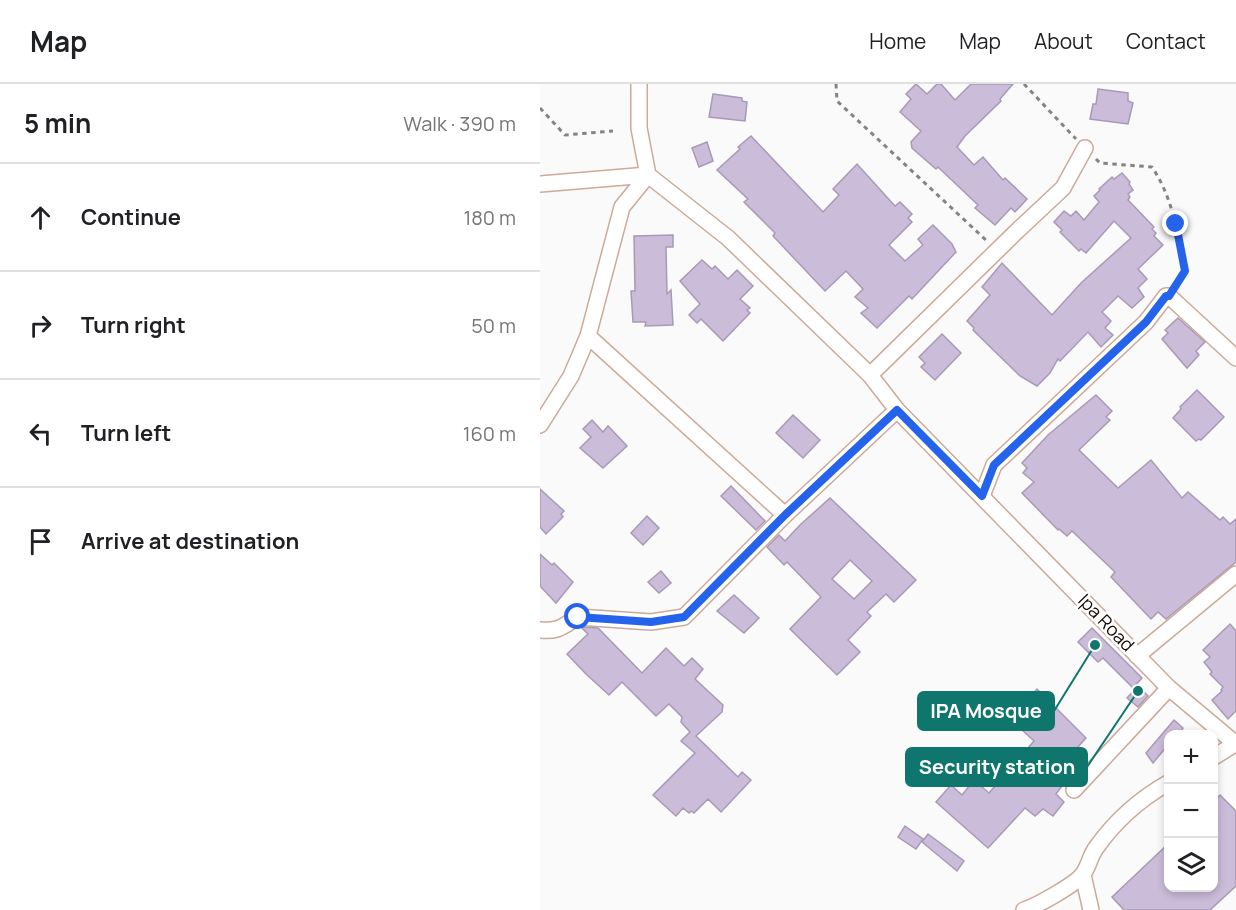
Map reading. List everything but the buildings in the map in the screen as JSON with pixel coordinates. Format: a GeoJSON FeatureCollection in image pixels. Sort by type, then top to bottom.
{"type":"FeatureCollection","features":[{"type":"Feature","properties":{"kind":"street"},"geometry":{"type":"LineString","coordinates":[[540,425],[571,376],[588,336],[622,207],[648,175],[639,128],[639,84]]}},
{"type":"Feature","properties":{"kind":"street"},"geometry":{"type":"LineString","coordinates":[[870,375],[1063,188],[1085,148]]}},
{"type":"Feature","properties":{"kind":"street"},"geometry":{"type":"LineString","coordinates":[[540,184],[648,175]]}},
{"type":"Feature","properties":{"kind":"street","name":"Ipa Road"},"geometry":{"type":"LineString","coordinates":[[648,175],[728,238],[870,375],[897,410],[1137,656],[1169,688],[1236,743]]}},
{"type":"Feature","properties":{"kind":"street"},"geometry":{"type":"LineString","coordinates":[[982,496],[994,465],[1146,322],[1166,296],[1169,296],[1236,358]]}},
{"type":"Feature","properties":{"kind":"street"},"geometry":{"type":"LineString","coordinates":[[588,336],[785,515]]}},
{"type":"Feature","properties":{"kind":"street"},"geometry":{"type":"LineString","coordinates":[[540,630],[555,631],[578,617],[651,622],[684,617],[785,515],[897,410]]}},
{"type":"Feature","properties":{"kind":"street"},"geometry":{"type":"LineString","coordinates":[[1137,656],[1236,574]]}},
{"type":"Feature","properties":{"kind":"street"},"geometry":{"type":"LineString","coordinates":[[1074,790],[1169,688]]}},
{"type":"Feature","properties":{"kind":"street"},"geometry":{"type":"LineString","coordinates":[[1218,754],[1236,743]]}},
{"type":"Feature","properties":{"kind":"street"},"geometry":{"type":"LineString","coordinates":[[1024,910],[1041,903],[1083,875],[1095,850],[1129,810],[1167,784]]}},
{"type":"Feature","properties":{"kind":"street"},"geometry":{"type":"LineString","coordinates":[[1083,875],[1091,910]]}},
{"type":"Feature","properties":{"kind":"path"},"geometry":{"type":"LineString","coordinates":[[836,84],[837,101],[997,250]]}},
{"type":"Feature","properties":{"kind":"path"},"geometry":{"type":"LineString","coordinates":[[1024,84],[1100,162],[1152,167],[1163,183],[1176,224],[1185,271],[1169,296]]}},
{"type":"Feature","properties":{"kind":"path"},"geometry":{"type":"LineString","coordinates":[[540,108],[565,135],[614,131]]}},
{"type":"Feature","properties":{"kind":"place","name":"IPA Mosque"},"geometry":{"type":"Point","coordinates":[1095,645]}},
{"type":"Feature","properties":{"kind":"place","name":"Security station"},"geometry":{"type":"Point","coordinates":[1138,691]}},
{"type":"Feature","properties":{"kind":"route"},"geometry":{"type":"LineString","coordinates":[[578,617],[651,622],[684,617],[785,515],[897,410],[982,496],[994,465],[1146,322],[1166,296],[1169,296],[1185,271],[1176,224]]}}]}
